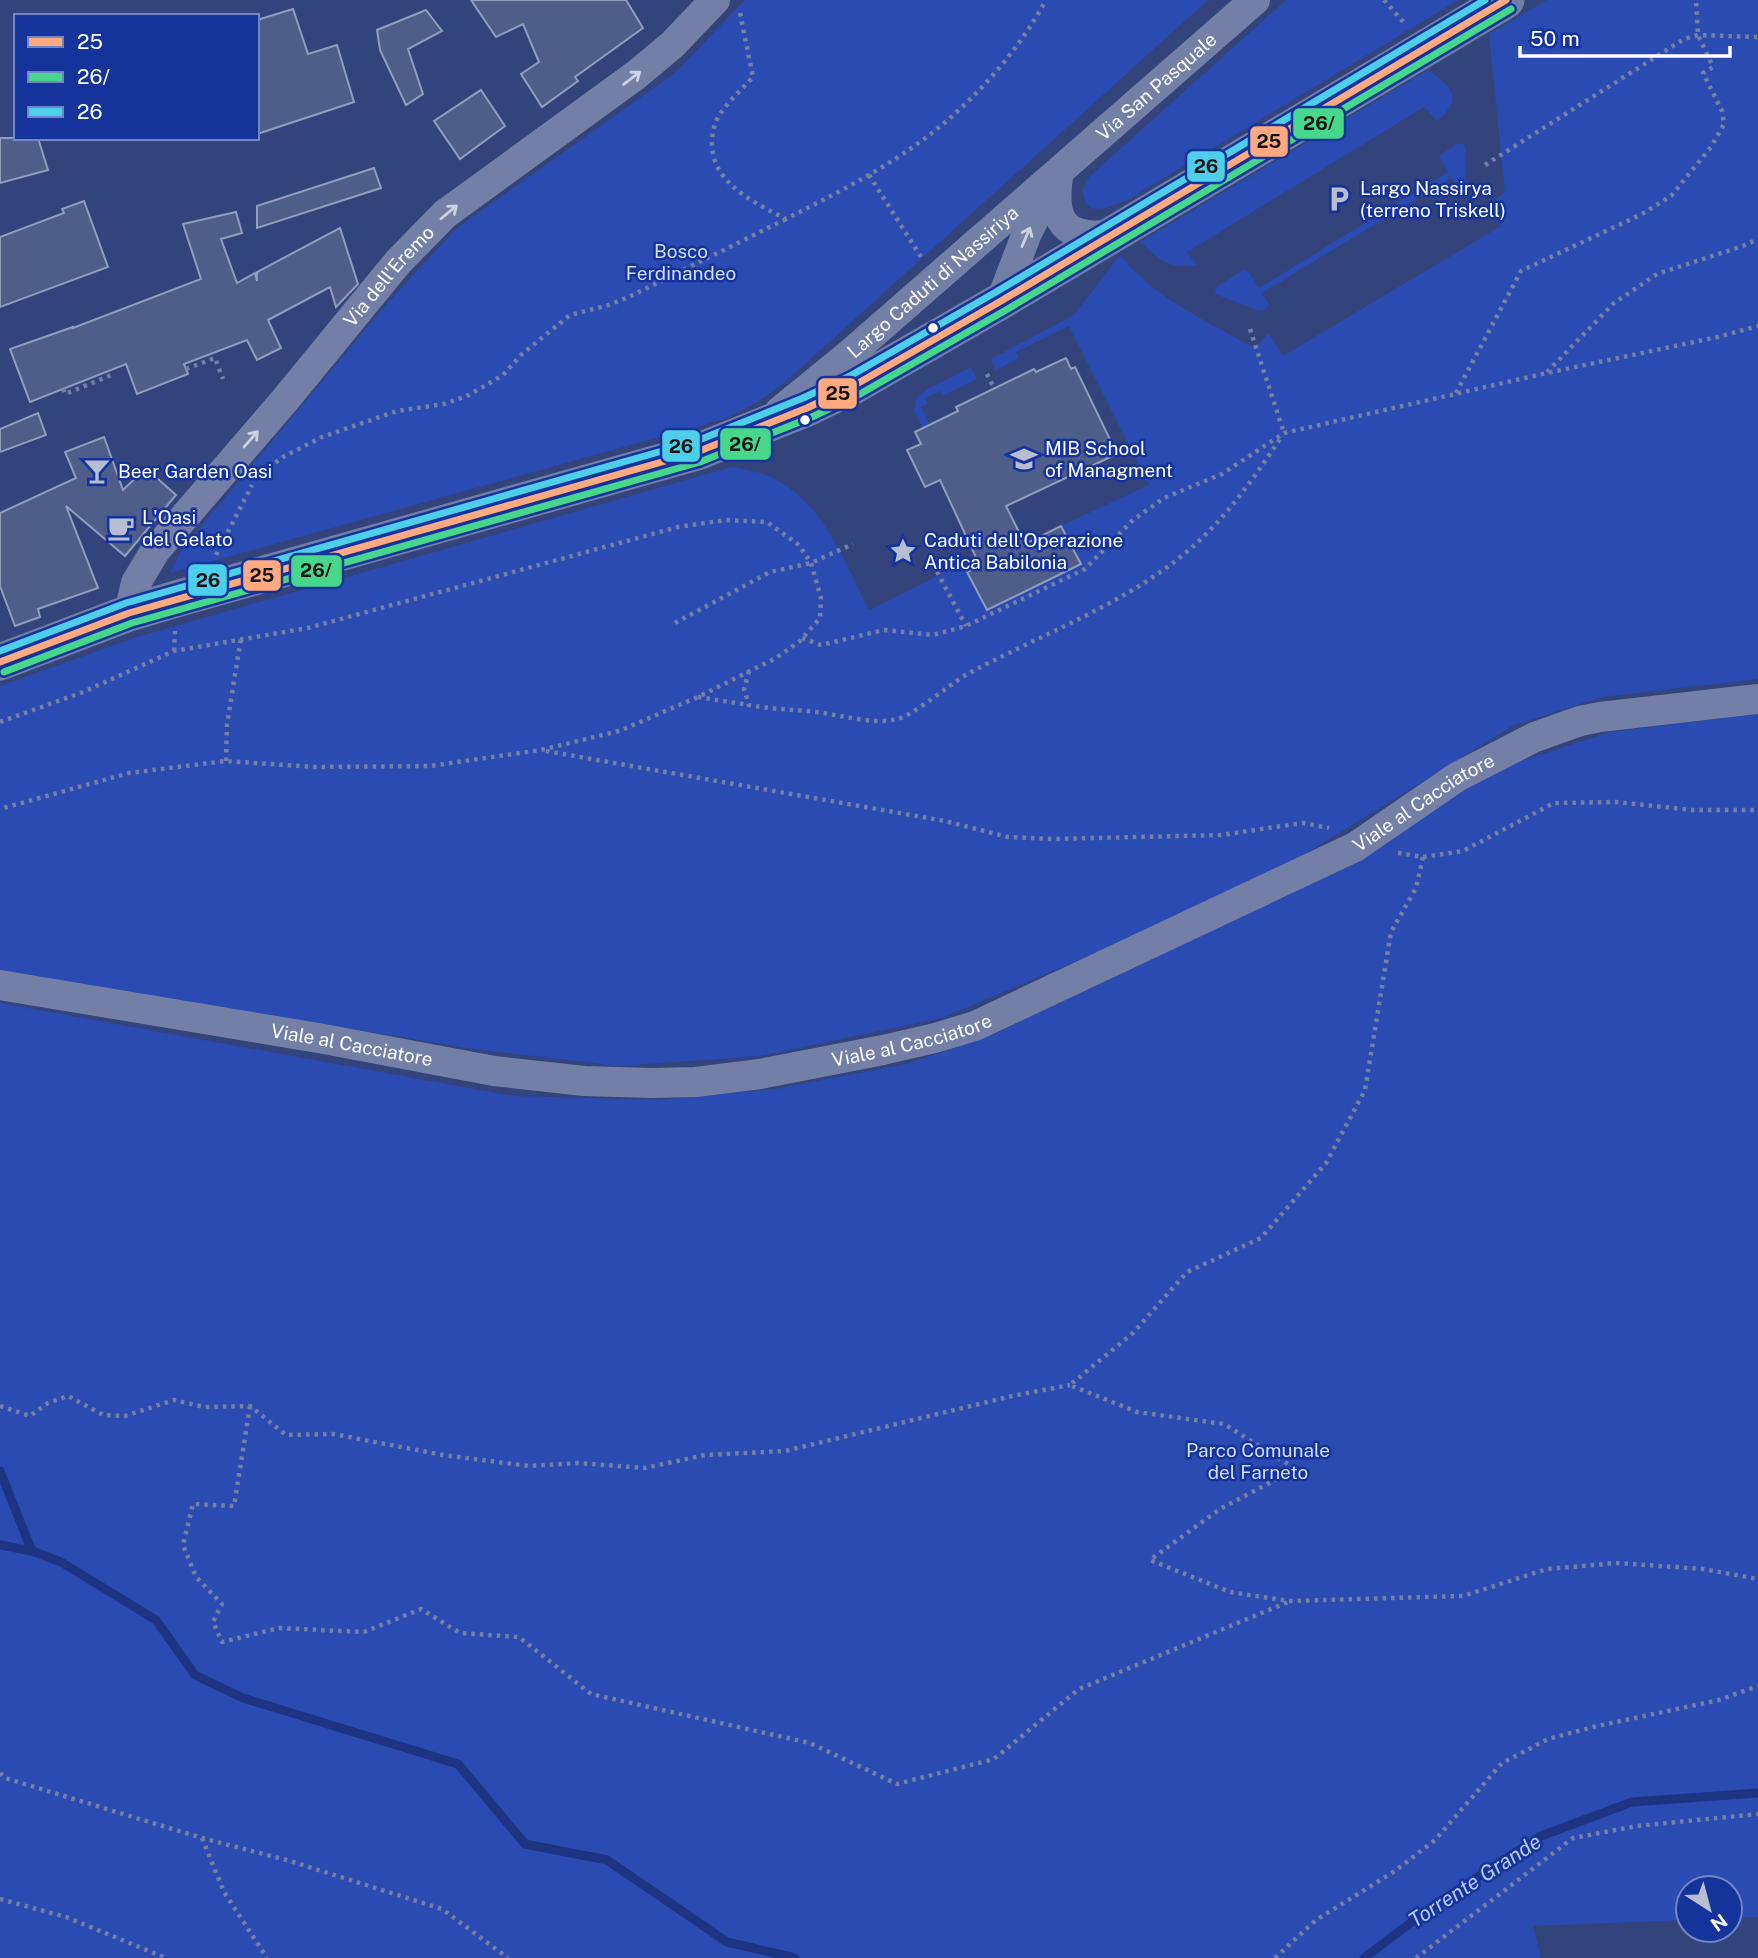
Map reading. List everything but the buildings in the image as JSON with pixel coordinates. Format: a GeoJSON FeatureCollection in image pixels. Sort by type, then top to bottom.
{"type":"FeatureCollection","features":[{"type":"Feature","properties":{"kind":"main road","name":"Largo Caduti di Nassiriya"},"geometry":{"type":"LineString","coordinates":[[758,429],[855,385],[1506,0]]}},
{"type":"Feature","properties":{"kind":"main road"},"geometry":{"type":"LineString","coordinates":[[0,662],[129,613],[696,452],[758,429]]}},
{"type":"Feature","properties":{"kind":"street","name":"Via dell'Eremo"},"geometry":{"type":"LineString","coordinates":[[129,613],[136,583],[155,551],[285,400],[398,262],[445,214],[636,75],[672,45],[715,0]]}},
{"type":"Feature","properties":{"kind":"street","name":"Via San Pasquale"},"geometry":{"type":"LineString","coordinates":[[1058,171],[1255,0]]}},
{"type":"Feature","properties":{"kind":"street"},"geometry":{"type":"LineString","coordinates":[[1058,171],[1056,206],[1060,219],[1071,229],[1088,237],[1112,235]]}},
{"type":"Feature","properties":{"kind":"street"},"geometry":{"type":"LineString","coordinates":[[1001,301],[1027,233],[1058,171]]}},
{"type":"Feature","properties":{"kind":"street","name":"Largo Caduti di Nassiriya"},"geometry":{"type":"LineString","coordinates":[[758,429],[851,353],[1058,171]]}},
{"type":"Feature","properties":{"kind":"street","name":"Viale al Cacciatore"},"geometry":{"type":"LineString","coordinates":[[0,985],[516,1074],[584,1081],[652,1083],[695,1082],[760,1074],[935,1038],[975,1026],[1355,846],[1457,777],[1515,746],[1557,729],[1600,717],[1758,699]]}},
{"type":"Feature","properties":{"kind":"path"},"geometry":{"type":"LineString","coordinates":[[738,0],[753,77],[715,123],[713,148],[721,176],[744,198],[786,219]]}},
{"type":"Feature","properties":{"kind":"path"},"geometry":{"type":"LineString","coordinates":[[214,566],[217,552],[255,479],[283,457],[322,437],[397,411],[444,404],[469,395],[503,374],[522,354],[570,315],[633,295],[869,175],[914,146],[966,104],[1000,66],[1046,0]]}},
{"type":"Feature","properties":{"kind":"path"},"geometry":{"type":"LineString","coordinates":[[1384,0],[1413,34]]}},
{"type":"Feature","properties":{"kind":"path"},"geometry":{"type":"LineString","coordinates":[[1456,393],[1521,271],[1643,214],[1671,196],[1711,147],[1724,124],[1722,111],[1703,73],[1713,67],[1698,35],[1696,0]]}},
{"type":"Feature","properties":{"kind":"path"},"geometry":{"type":"LineString","coordinates":[[1485,165],[1684,39],[1698,35],[1758,37]]}},
{"type":"Feature","properties":{"kind":"path"},"geometry":{"type":"LineString","coordinates":[[869,175],[925,264]]}},
{"type":"Feature","properties":{"kind":"path"},"geometry":{"type":"LineString","coordinates":[[1547,373],[1614,303],[1657,274],[1758,239]]}},
{"type":"Feature","properties":{"kind":"path"},"geometry":{"type":"LineString","coordinates":[[803,638],[821,645],[884,630],[933,635],[966,626],[1085,569],[1133,520],[1164,498],[1222,474],[1284,433],[1758,326]]}},
{"type":"Feature","properties":{"kind":"path"},"geometry":{"type":"LineString","coordinates":[[1250,329],[1284,433]]}},
{"type":"Feature","properties":{"kind":"path"},"geometry":{"type":"LineString","coordinates":[[186,369],[215,358],[223,379]]}},
{"type":"Feature","properties":{"kind":"path"},"geometry":{"type":"LineString","coordinates":[[63,389],[65,394],[114,374]]}},
{"type":"Feature","properties":{"kind":"path"},"geometry":{"type":"LineString","coordinates":[[987,374],[994,388]]}},
{"type":"Feature","properties":{"kind":"path"},"geometry":{"type":"LineString","coordinates":[[698,697],[775,710],[821,712],[854,719],[898,719],[963,677],[1098,609],[1155,575],[1202,538],[1251,482],[1284,433]]}},
{"type":"Feature","properties":{"kind":"path"},"geometry":{"type":"LineString","coordinates":[[0,722],[83,692],[174,651],[308,628],[678,527],[726,520],[767,522],[799,545],[811,563],[821,598],[820,618],[803,638],[776,658],[698,697],[619,731],[541,750],[430,766],[314,767],[226,761],[129,773],[0,809]]}},
{"type":"Feature","properties":{"kind":"path"},"geometry":{"type":"LineString","coordinates":[[674,623],[770,572],[811,563],[853,544]]}},
{"type":"Feature","properties":{"kind":"path"},"geometry":{"type":"LineString","coordinates":[[933,564],[966,626]]}},
{"type":"Feature","properties":{"kind":"path"},"geometry":{"type":"LineString","coordinates":[[226,761],[227,724],[241,638]]}},
{"type":"Feature","properties":{"kind":"path"},"geometry":{"type":"LineString","coordinates":[[749,671],[744,690],[749,705]]}},
{"type":"Feature","properties":{"kind":"path"},"geometry":{"type":"LineString","coordinates":[[541,750],[945,821],[1008,837],[1052,839],[1221,835],[1303,822],[1331,829],[1355,846],[1423,858],[1463,851],[1554,803],[1616,802],[1692,810],[1758,810]]}},
{"type":"Feature","properties":{"kind":"path"},"geometry":{"type":"LineString","coordinates":[[0,1406],[30,1416],[48,1403],[68,1396],[103,1415],[125,1416],[174,1400],[204,1407],[250,1406],[286,1435],[333,1434],[443,1455],[529,1466],[578,1462],[645,1468],[705,1455],[785,1451],[986,1402],[1070,1385],[1133,1333],[1187,1272],[1261,1238],[1326,1163],[1365,1090],[1391,932],[1416,888],[1423,858]]}},
{"type":"Feature","properties":{"kind":"path"},"geometry":{"type":"LineString","coordinates":[[1070,1385],[1137,1412],[1224,1424],[1296,1469],[1220,1509],[1150,1560],[1230,1592],[1289,1601],[1463,1595],[1547,1569],[1617,1563],[1703,1569],[1758,1579]]}},
{"type":"Feature","properties":{"kind":"path"},"geometry":{"type":"LineString","coordinates":[[250,1406],[234,1506],[193,1504],[183,1545],[196,1577],[222,1604],[213,1622],[222,1642],[279,1628],[364,1632],[421,1609],[460,1633],[519,1637],[591,1695],[810,1744],[897,1784],[993,1759],[1079,1689],[1289,1601]]}},
{"type":"Feature","properties":{"kind":"path"},"geometry":{"type":"LineString","coordinates":[[1275,1958],[1316,1920],[1395,1871],[1436,1840],[1502,1763],[1548,1739],[1718,1700],[1758,1686]]}},
{"type":"Feature","properties":{"kind":"path"},"geometry":{"type":"LineString","coordinates":[[0,1773],[5,1778],[202,1838],[290,1861],[442,1909],[508,1958]]}},
{"type":"Feature","properties":{"kind":"path"},"geometry":{"type":"LineString","coordinates":[[1416,1958],[1573,1838],[1637,1826],[1758,1814]]}},
{"type":"Feature","properties":{"kind":"path"},"geometry":{"type":"LineString","coordinates":[[202,1838],[223,1892],[267,1958]]}},
{"type":"Feature","properties":{"kind":"path"},"geometry":{"type":"LineString","coordinates":[[0,1899],[66,1917],[166,1958]]}},
{"type":"Feature","properties":{"kind":"green space","name":"Bosco Ferdinandeo"},"geometry":{"type":"Polygon","coordinates":[[[745,0],[1208,0],[785,382],[756,403],[724,419],[170,573],[182,549],[385,306],[457,228],[675,73],[745,0]]]}},
{"type":"Feature","properties":{"kind":"green space"},"geometry":{"type":"Polygon","coordinates":[[[1286,0],[1458,0],[1129,199],[1106,208],[1093,209],[1085,202],[1082,191],[1089,177],[1286,0]]]}},
{"type":"Feature","properties":{"kind":"green space"},"geometry":{"type":"Polygon","coordinates":[[[1547,0],[1758,0],[1758,679],[1602,697],[1514,725],[1302,856],[1088,956],[942,1018],[759,1056],[618,1066],[467,1048],[0,970],[0,686],[134,638],[732,467],[769,476],[804,500],[830,534],[869,610],[962,564],[987,610],[1080,565],[1061,526],[1149,485],[1069,326],[1016,352],[1019,358],[996,370],[991,359],[1074,315],[1120,255],[1165,296],[1254,348],[1269,333],[1283,356],[1501,226],[1489,205],[1505,192],[1489,34],[1547,0]]]}},
{"type":"Feature","properties":{"kind":"green space"},"geometry":{"type":"Polygon","coordinates":[[[1428,70],[1444,82],[1452,94],[1450,106],[1437,121],[1424,107],[1187,252],[1197,265],[1179,266],[1165,262],[1140,242],[1428,70]]]}},
{"type":"Feature","properties":{"kind":"green space"},"geometry":{"type":"Polygon","coordinates":[[[1458,143],[1464,145],[1465,149],[1466,188],[1459,189],[1451,178],[1262,293],[1269,304],[1267,308],[1259,311],[1215,294],[1216,287],[1243,270],[1248,271],[1259,288],[1448,172],[1439,156],[1458,143]]]}},
{"type":"Feature","properties":{"kind":"green space"},"geometry":{"type":"Polygon","coordinates":[[[971,367],[977,379],[943,396],[940,391],[925,398],[928,404],[921,407],[930,424],[923,428],[914,412],[916,398],[971,367]]]}},
{"type":"Feature","properties":{"kind":"green space","name":"Parco Comunale del Farneto"},"geometry":{"type":"Polygon","coordinates":[[[1758,714],[1758,1917],[1744,1918],[1744,1874],[1674,1874],[1674,1921],[1533,1926],[1541,1958],[0,1958],[0,1003],[513,1096],[660,1100],[775,1089],[907,1064],[992,1035],[1273,901],[1459,793],[1521,761],[1610,732],[1758,714]]]}},
{"type":"Feature","properties":{"kind":"waterway"},"geometry":{"type":"LineString","coordinates":[[0,1471],[32,1551],[61,1562],[156,1620],[195,1675],[243,1698],[458,1764],[525,1844],[607,1860],[727,1942],[795,1958]]}},
{"type":"Feature","properties":{"kind":"waterway"},"geometry":{"type":"LineString","coordinates":[[0,1545],[32,1551]]}},
{"type":"Feature","properties":{"kind":"waterway","name":"Torrente Grande"},"geometry":{"type":"LineString","coordinates":[[1364,1958],[1433,1906],[1541,1836],[1632,1802],[1758,1793]]}},
{"type":"Feature","properties":{"kind":"transit line","name":"26"},"geometry":{"type":"LineString","coordinates":[[0,651],[126,603],[694,442],[803,398],[850,376],[996,292],[1485,0]]}},
{"type":"Feature","properties":{"kind":"transit line","name":"25"},"geometry":{"type":"LineString","coordinates":[[0,662],[129,613],[697,452],[807,408],[855,385],[1001,301],[1506,0]]}},
{"type":"Feature","properties":{"kind":"transit line","name":"26/"},"geometry":{"type":"LineString","coordinates":[[4,672],[132,623],[700,462],[812,417],[860,394],[1006,310],[1511,9]]}},
{"type":"Feature","properties":{"kind":"place","name":"Largo Nassirya (terreno Triskell)"},"geometry":{"type":"Point","coordinates":[1339,199]}},
{"type":"Feature","properties":{"kind":"place","name":"MIB School of Managment"},"geometry":{"type":"Point","coordinates":[1024,459]}},
{"type":"Feature","properties":{"kind":"place","name":"Beer Garden Oasi"},"geometry":{"type":"Point","coordinates":[97,471]}},
{"type":"Feature","properties":{"kind":"place","name":"L'Oasi del Gelato"},"geometry":{"type":"Point","coordinates":[121,528]}},
{"type":"Feature","properties":{"kind":"place","name":"Caduti dell'Operazione Antica Babilonia"},"geometry":{"type":"Point","coordinates":[903,551]}}]}
